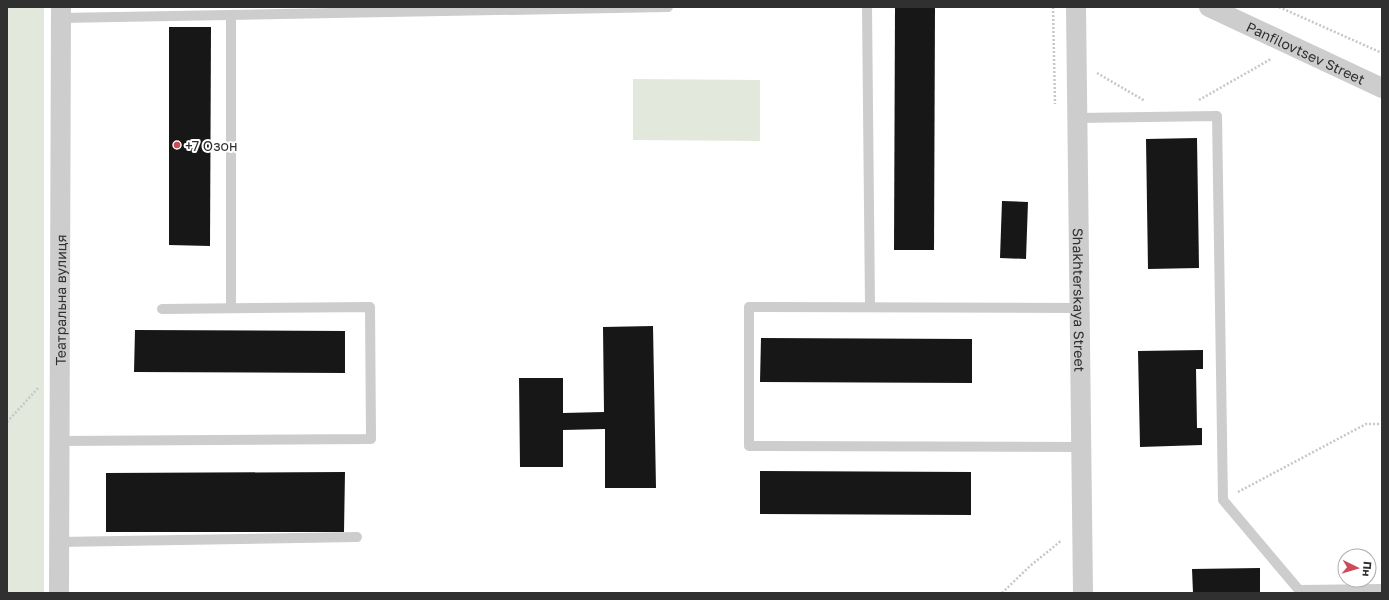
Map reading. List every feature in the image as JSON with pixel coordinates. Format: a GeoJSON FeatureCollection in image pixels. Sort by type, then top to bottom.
{"type":"FeatureCollection","features":[{"type":"Feature","properties":{"kind":"street","name":"Shakhterskaya Street"},"geometry":{"type":"LineString","coordinates":[[1076,7],[1083,593]]}},
{"type":"Feature","properties":{"kind":"street","name":"Panfilovtsev Street"},"geometry":{"type":"LineString","coordinates":[[1209,7],[1382,88]]}},
{"type":"Feature","properties":{"kind":"street","name":"Театральна вулиця"},"geometry":{"type":"LineString","coordinates":[[59,593],[61,13]]}},
{"type":"Feature","properties":{"kind":"lane"},"geometry":{"type":"LineString","coordinates":[[61,13],[231,15],[668,7]]}},
{"type":"Feature","properties":{"kind":"lane"},"geometry":{"type":"LineString","coordinates":[[867,7],[870,307]]}},
{"type":"Feature","properties":{"kind":"lane"},"geometry":{"type":"LineString","coordinates":[[231,15],[231,308]]}},
{"type":"Feature","properties":{"kind":"lane"},"geometry":{"type":"LineString","coordinates":[[1077,118],[1217,116],[1223,500],[1299,590],[1382,589]]}},
{"type":"Feature","properties":{"kind":"lane"},"geometry":{"type":"LineString","coordinates":[[59,441],[371,439],[370,307],[162,309]]}},
{"type":"Feature","properties":{"kind":"lane"},"geometry":{"type":"LineString","coordinates":[[1079,308],[750,307],[749,446],[1081,447]]}},
{"type":"Feature","properties":{"kind":"lane"},"geometry":{"type":"LineString","coordinates":[[59,542],[357,537]]}},
{"type":"Feature","properties":{"kind":"path"},"geometry":{"type":"LineString","coordinates":[[1279,7],[1382,53]]}},
{"type":"Feature","properties":{"kind":"path"},"geometry":{"type":"LineString","coordinates":[[1198,101],[1294,46]]}},
{"type":"Feature","properties":{"kind":"path"},"geometry":{"type":"LineString","coordinates":[[1076,61],[1170,117]]}},
{"type":"Feature","properties":{"kind":"path"},"geometry":{"type":"LineString","coordinates":[[7,422],[42,384]]}},
{"type":"Feature","properties":{"kind":"path"},"geometry":{"type":"LineString","coordinates":[[1223,500],[1366,424],[1382,424]]}},
{"type":"Feature","properties":{"kind":"path"},"geometry":{"type":"LineString","coordinates":[[1002,593],[1030,566],[1064,539]]}},
{"type":"Feature","properties":{"kind":"shaded area"},"geometry":{"type":"Polygon","coordinates":[[[7,7],[44,7],[44,593],[7,593],[7,7]]]}},
{"type":"Feature","properties":{"kind":"shaded area"},"geometry":{"type":"Polygon","coordinates":[[[633,79],[760,80],[760,141],[633,140],[633,79]]]}},
{"type":"Feature","properties":{"kind":"building"},"geometry":{"type":"Polygon","coordinates":[[[895,7],[935,7],[934,250],[894,250],[895,7]]]}},
{"type":"Feature","properties":{"kind":"building"},"geometry":{"type":"Polygon","coordinates":[[[169,27],[211,27],[210,246],[169,245],[169,27]]]}},
{"type":"Feature","properties":{"kind":"building"},"geometry":{"type":"Polygon","coordinates":[[[1197,138],[1199,268],[1148,269],[1146,139],[1197,138]]]}},
{"type":"Feature","properties":{"kind":"building"},"geometry":{"type":"Polygon","coordinates":[[[1002,201],[1028,202],[1026,259],[1000,258],[1002,201]]]}},
{"type":"Feature","properties":{"kind":"building"},"geometry":{"type":"Polygon","coordinates":[[[653,326],[656,488],[605,488],[605,429],[563,430],[563,467],[520,467],[519,378],[563,378],[563,413],[604,412],[603,327],[653,326]]]}},
{"type":"Feature","properties":{"kind":"building"},"geometry":{"type":"Polygon","coordinates":[[[135,330],[345,331],[345,373],[134,372],[135,330]]]}},
{"type":"Feature","properties":{"kind":"building"},"geometry":{"type":"Polygon","coordinates":[[[761,338],[972,339],[972,383],[760,382],[761,338]]]}},
{"type":"Feature","properties":{"kind":"building"},"geometry":{"type":"Polygon","coordinates":[[[1203,350],[1203,369],[1196,369],[1197,428],[1202,428],[1202,445],[1140,447],[1138,351],[1203,350]]]}},
{"type":"Feature","properties":{"kind":"building"},"geometry":{"type":"Polygon","coordinates":[[[760,471],[971,472],[971,515],[760,514],[760,471]]]}},
{"type":"Feature","properties":{"kind":"building"},"geometry":{"type":"Polygon","coordinates":[[[345,472],[344,532],[106,532],[106,473],[345,472]]]}},
{"type":"Feature","properties":{"kind":"building"},"geometry":{"type":"Polygon","coordinates":[[[1260,568],[1260,593],[1193,593],[1192,569],[1260,568]]]}},
{"type":"Feature","properties":{"kind":"place","name":"+7 Озон"},"geometry":{"type":"Point","coordinates":[177,145]}}]}
